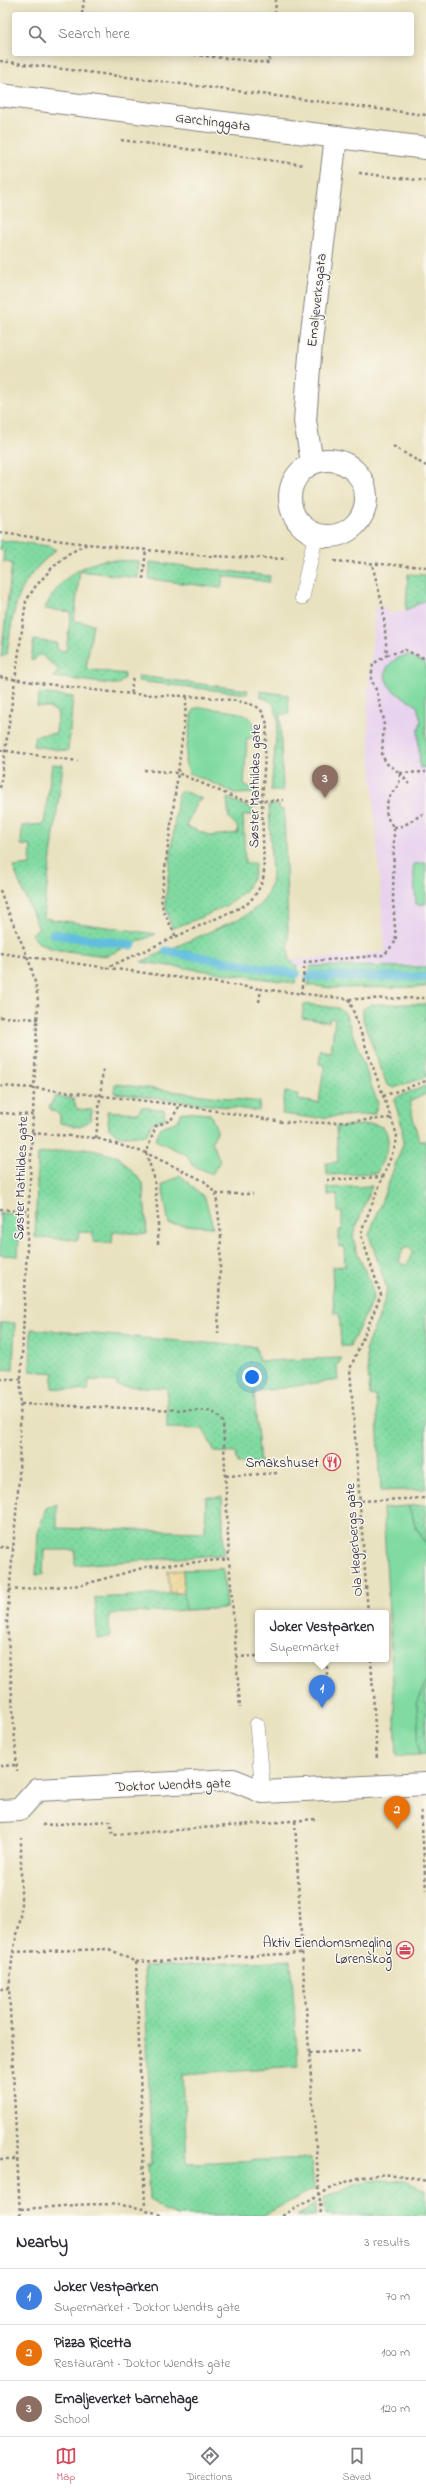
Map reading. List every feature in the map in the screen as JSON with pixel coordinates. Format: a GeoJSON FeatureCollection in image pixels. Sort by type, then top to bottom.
{"type":"FeatureCollection","features":[{"type":"Feature","properties":{"kind":"street","name":"Garchinggata"},"geometry":{"type":"LineString","coordinates":[[0,95],[426,148]]}},
{"type":"Feature","properties":{"kind":"street","name":"Emaljeverksgata"},"geometry":{"type":"LineString","coordinates":[[312,462],[305,421],[310,358],[336,137]]}},
{"type":"Feature","properties":{"kind":"street"},"geometry":{"type":"LineString","coordinates":[[325,459],[337,460],[348,465],[358,473],[364,484],[367,496],[366,508],[360,520],[352,528],[341,534],[328,536],[316,534],[304,528],[296,518],[290,506],[290,493],[294,480],[301,470],[312,462],[325,459]]}},
{"type":"Feature","properties":{"kind":"street","name":"Doktor Wendts gate"},"geometry":{"type":"LineString","coordinates":[[13,1816],[37,1790],[233,1780],[263,1792],[426,1784]]}},
{"type":"Feature","properties":{"kind":"lane"},"geometry":{"type":"LineString","coordinates":[[302,598],[316,534]]}},
{"type":"Feature","properties":{"kind":"lane"},"geometry":{"type":"LineString","coordinates":[[257,1725],[263,1792]]}},
{"type":"Feature","properties":{"kind":"path"},"geometry":{"type":"LineString","coordinates":[[82,12],[84,0]]}},
{"type":"Feature","properties":{"kind":"path"},"geometry":{"type":"LineString","coordinates":[[274,12],[276,0]]}},
{"type":"Feature","properties":{"kind":"path"},"geometry":{"type":"LineString","coordinates":[[206,56],[269,63],[270,56]]}},
{"type":"Feature","properties":{"kind":"path"},"geometry":{"type":"LineString","coordinates":[[0,61],[426,115]]}},
{"type":"Feature","properties":{"kind":"path"},"geometry":{"type":"LineString","coordinates":[[116,140],[287,162]]}},
{"type":"Feature","properties":{"kind":"path"},"geometry":{"type":"LineString","coordinates":[[360,173],[426,180]]}},
{"type":"Feature","properties":{"kind":"path"},"geometry":{"type":"LineString","coordinates":[[393,446],[426,466]]}},
{"type":"Feature","properties":{"kind":"path"},"geometry":{"type":"LineString","coordinates":[[0,533],[87,544],[208,556],[310,559],[426,567]]}},
{"type":"Feature","properties":{"kind":"path"},"geometry":{"type":"LineString","coordinates":[[0,788],[26,601],[35,587],[52,568],[68,554],[87,544]]}},
{"type":"Feature","properties":{"kind":"path"},"geometry":{"type":"LineString","coordinates":[[143,579],[146,549]]}},
{"type":"Feature","properties":{"kind":"path"},"geometry":{"type":"LineString","coordinates":[[372,564],[383,607],[387,655]]}},
{"type":"Feature","properties":{"kind":"path"},"geometry":{"type":"LineString","coordinates":[[409,784],[400,773],[386,763],[382,755],[384,720],[371,679],[373,664],[387,655],[405,650],[426,659]]}},
{"type":"Feature","properties":{"kind":"path"},"geometry":{"type":"LineString","coordinates":[[131,693],[133,675]]}},
{"type":"Feature","properties":{"kind":"path","name":"Søster Mathildes gate"},"geometry":{"type":"LineString","coordinates":[[0,677],[131,693],[248,703],[258,707],[264,715],[266,738],[262,801],[264,875],[262,884],[255,896],[246,906],[106,968]]}},
{"type":"Feature","properties":{"kind":"path"},"geometry":{"type":"LineString","coordinates":[[176,937],[163,910],[161,898],[187,697]]}},
{"type":"Feature","properties":{"kind":"path"},"geometry":{"type":"LineString","coordinates":[[0,750],[78,762]]}},
{"type":"Feature","properties":{"kind":"path"},"geometry":{"type":"LineString","coordinates":[[144,770],[178,773],[238,799],[262,801],[283,800]]}},
{"type":"Feature","properties":{"kind":"path"},"geometry":{"type":"LineString","coordinates":[[400,773],[426,772]]}},
{"type":"Feature","properties":{"kind":"path"},"geometry":{"type":"LineString","coordinates":[[300,994],[305,962],[384,956],[396,941],[393,901],[394,827],[389,821],[387,808],[389,794],[399,785],[400,773]]}},
{"type":"Feature","properties":{"kind":"path"},"geometry":{"type":"LineString","coordinates":[[394,827],[403,826],[426,812]]}},
{"type":"Feature","properties":{"kind":"path","name":"Søster Mathildes gate"},"geometry":{"type":"LineString","coordinates":[[0,890],[29,958],[37,989],[38,1018],[21,1379],[19,1478],[7,1621],[17,1765],[13,1816],[21,1917],[13,1952],[9,1988],[17,2159],[21,2209],[20,2216]]}},
{"type":"Feature","properties":{"kind":"path"},"geometry":{"type":"LineString","coordinates":[[0,953],[300,994],[349,999],[426,998]]}},
{"type":"Feature","properties":{"kind":"path"},"geometry":{"type":"LineString","coordinates":[[259,1002],[261,989]]}},
{"type":"Feature","properties":{"kind":"path"},"geometry":{"type":"LineString","coordinates":[[327,1180],[382,1177],[396,1144],[397,1135],[349,999]]}},
{"type":"Feature","properties":{"kind":"path"},"geometry":{"type":"LineString","coordinates":[[1,1017],[38,1018]]}},
{"type":"Feature","properties":{"kind":"path"},"geometry":{"type":"LineString","coordinates":[[96,1138],[103,1069]]}},
{"type":"Feature","properties":{"kind":"path"},"geometry":{"type":"LineString","coordinates":[[383,1096],[426,1081]]}},
{"type":"Feature","properties":{"kind":"path"},"geometry":{"type":"LineString","coordinates":[[0,1086],[34,1088],[180,1105],[283,1122],[330,1123],[391,1118]]}},
{"type":"Feature","properties":{"kind":"path"},"geometry":{"type":"LineString","coordinates":[[158,1244],[158,1218],[154,1177],[146,1153],[156,1126],[171,1120],[180,1105]]}},
{"type":"Feature","properties":{"kind":"path"},"geometry":{"type":"LineString","coordinates":[[0,1114],[33,1115]]}},
{"type":"Feature","properties":{"kind":"path"},"geometry":{"type":"LineString","coordinates":[[32,1133],[96,1138],[146,1153],[204,1181],[216,1194],[222,1259],[218,1334]]}},
{"type":"Feature","properties":{"kind":"path","name":"Ola Hegerbergs gate"},"geometry":{"type":"LineString","coordinates":[[368,1610],[361,1501],[350,1369],[381,1295],[361,1235],[362,1227],[382,1177]]}},
{"type":"Feature","properties":{"kind":"path"},"geometry":{"type":"LineString","coordinates":[[216,1194],[253,1194]]}},
{"type":"Feature","properties":{"kind":"path"},"geometry":{"type":"LineString","coordinates":[[0,1209],[29,1212]]}},
{"type":"Feature","properties":{"kind":"path"},"geometry":{"type":"LineString","coordinates":[[0,1379],[21,1379]]}},
{"type":"Feature","properties":{"kind":"path"},"geometry":{"type":"LineString","coordinates":[[21,1404],[171,1408],[208,1411],[216,1414],[223,1422],[229,1560],[240,1713]]}},
{"type":"Feature","properties":{"kind":"path"},"geometry":{"type":"LineString","coordinates":[[226,1476],[279,1473]]}},
{"type":"Feature","properties":{"kind":"path"},"geometry":{"type":"LineString","coordinates":[[361,1501],[426,1498]]}},
{"type":"Feature","properties":{"kind":"path"},"geometry":{"type":"LineString","coordinates":[[0,1548],[13,1548]]}},
{"type":"Feature","properties":{"kind":"path"},"geometry":{"type":"LineString","coordinates":[[9,1590],[82,1585],[146,1567],[229,1560]]}},
{"type":"Feature","properties":{"kind":"path"},"geometry":{"type":"LineString","coordinates":[[236,1657],[255,1656]]}},
{"type":"Feature","properties":{"kind":"path"},"geometry":{"type":"LineString","coordinates":[[327,1662],[327,1675]]}},
{"type":"Feature","properties":{"kind":"path"},"geometry":{"type":"LineString","coordinates":[[371,1662],[379,1786]]}},
{"type":"Feature","properties":{"kind":"path"},"geometry":{"type":"LineString","coordinates":[[0,1766],[17,1765]]}},
{"type":"Feature","properties":{"kind":"path"},"geometry":{"type":"LineString","coordinates":[[414,1810],[421,1807],[426,1890]]}},
{"type":"Feature","properties":{"kind":"path"},"geometry":{"type":"LineString","coordinates":[[13,1816],[110,1821],[113,1835],[319,1819]]}},
{"type":"Feature","properties":{"kind":"path"},"geometry":{"type":"LineString","coordinates":[[295,1821],[302,1953],[320,2216]]}},
{"type":"Feature","properties":{"kind":"path"},"geometry":{"type":"LineString","coordinates":[[13,1952],[109,1949],[136,1962],[302,1953]]}},
{"type":"Feature","properties":{"kind":"path"},"geometry":{"type":"LineString","coordinates":[[136,1962],[146,2208]]}},
{"type":"Feature","properties":{"kind":"path"},"geometry":{"type":"LineString","coordinates":[[0,1989],[9,1988]]}},
{"type":"Feature","properties":{"kind":"path"},"geometry":{"type":"LineString","coordinates":[[309,2054],[361,2051]]}},
{"type":"Feature","properties":{"kind":"path"},"geometry":{"type":"LineString","coordinates":[[0,2159],[17,2159]]}},
{"type":"Feature","properties":{"kind":"path"},"geometry":{"type":"LineString","coordinates":[[282,2216],[350,2179],[377,2174],[403,2174],[426,2181]]}},
{"type":"Feature","properties":{"kind":"path"},"geometry":{"type":"LineString","coordinates":[[21,2209],[127,2204],[146,2208],[162,2216]]}},
{"type":"Feature","properties":{"kind":"shaded area"},"geometry":{"type":"Polygon","coordinates":[[[426,600],[426,967],[297,966],[289,960],[385,952],[367,708],[375,607],[387,607],[388,615],[400,612],[426,600]]]}},
{"type":"Feature","properties":{"kind":"green space"},"geometry":{"type":"Polygon","coordinates":[[[0,540],[49,546],[56,550],[32,573],[25,584],[15,608],[7,654],[1,657],[12,563],[3,562],[4,551],[0,550],[0,540]]]}},
{"type":"Feature","properties":{"kind":"green space"},"geometry":{"type":"Polygon","coordinates":[[[104,560],[139,561],[138,578],[80,571],[74,621],[93,624],[86,669],[125,674],[124,679],[119,684],[112,684],[53,677],[59,670],[40,654],[33,661],[31,659],[34,640],[57,643],[57,650],[66,651],[71,612],[44,609],[68,577],[83,568],[104,560]]]}},
{"type":"Feature","properties":{"kind":"green space"},"geometry":{"type":"Polygon","coordinates":[[[150,562],[270,576],[269,582],[223,576],[221,588],[149,579],[150,562]]]}},
{"type":"Feature","properties":{"kind":"green space"},"geometry":{"type":"Polygon","coordinates":[[[408,574],[426,575],[426,600],[406,610],[408,574]]]}},
{"type":"Feature","properties":{"kind":"green space"},"geometry":{"type":"Polygon","coordinates":[[[408,655],[426,663],[426,767],[420,768],[418,732],[421,721],[417,706],[393,690],[388,684],[386,678],[387,668],[391,663],[396,659],[408,655]]]}},
{"type":"Feature","properties":{"kind":"green space"},"geometry":{"type":"Polygon","coordinates":[[[139,676],[248,690],[247,694],[138,681],[139,676]]]}},
{"type":"Feature","properties":{"kind":"green space"},"geometry":{"type":"Polygon","coordinates":[[[260,691],[288,695],[289,714],[280,714],[283,791],[271,791],[278,718],[273,703],[260,696],[260,691]]]}},
{"type":"Feature","properties":{"kind":"green space"},"geometry":{"type":"Polygon","coordinates":[[[39,693],[73,697],[68,751],[33,746],[35,736],[56,733],[58,713],[51,708],[37,706],[39,693]]]}},
{"type":"Feature","properties":{"kind":"green space"},"geometry":{"type":"Polygon","coordinates":[[[196,708],[208,708],[235,712],[246,716],[254,724],[257,730],[258,738],[247,738],[244,786],[254,787],[253,793],[238,794],[189,773],[185,761],[192,713],[196,708]]]}},
{"type":"Feature","properties":{"kind":"green space"},"geometry":{"type":"Polygon","coordinates":[[[52,764],[63,765],[43,918],[156,934],[106,956],[51,949],[38,942],[31,934],[39,929],[13,867],[30,865],[31,846],[21,845],[22,826],[44,824],[52,764]]]}},
{"type":"Feature","properties":{"kind":"green space"},"geometry":{"type":"Polygon","coordinates":[[[183,791],[202,799],[197,801],[186,826],[211,836],[238,833],[237,826],[229,818],[227,798],[253,809],[253,815],[243,815],[245,863],[255,863],[253,876],[247,888],[237,898],[212,913],[172,929],[165,903],[178,794],[183,791]]]}},
{"type":"Feature","properties":{"kind":"green space"},"geometry":{"type":"Polygon","coordinates":[[[269,805],[279,805],[280,810],[284,810],[289,960],[297,966],[295,983],[141,962],[243,917],[260,905],[267,894],[272,879],[269,805]]]}},
{"type":"Feature","properties":{"kind":"green space"},"geometry":{"type":"Polygon","coordinates":[[[426,863],[426,904],[416,904],[413,864],[426,863]]]}},
{"type":"Feature","properties":{"kind":"green space"},"geometry":{"type":"Polygon","coordinates":[[[311,966],[426,967],[426,987],[331,988],[308,985],[311,966]]]}},
{"type":"Feature","properties":{"kind":"green space"},"geometry":{"type":"Polygon","coordinates":[[[304,1004],[338,1008],[345,1013],[378,1104],[374,1114],[313,1118],[282,1114],[285,1092],[299,1094],[298,1100],[319,1103],[324,1065],[319,1064],[321,1050],[331,1052],[335,1019],[330,1018],[329,1022],[302,1018],[304,1004]]]}},
{"type":"Feature","properties":{"kind":"green space"},"geometry":{"type":"Polygon","coordinates":[[[371,1004],[426,1004],[426,1077],[394,1088],[387,1085],[363,1020],[363,1009],[371,1004]]]}},
{"type":"Feature","properties":{"kind":"green space"},"geometry":{"type":"Polygon","coordinates":[[[115,1084],[260,1102],[259,1111],[114,1093],[115,1084]]]}},
{"type":"Feature","properties":{"kind":"green space"},"geometry":{"type":"Polygon","coordinates":[[[426,1086],[426,1094],[409,1102],[419,1141],[426,1141],[426,1489],[381,1491],[376,1396],[370,1395],[366,1347],[382,1310],[387,1289],[369,1235],[403,1144],[402,1126],[394,1100],[399,1096],[426,1086]],[[408,1246],[403,1249],[399,1261],[402,1264],[407,1265],[413,1251],[408,1246]]]}},
{"type":"Feature","properties":{"kind":"green space"},"geometry":{"type":"Polygon","coordinates":[[[55,1096],[73,1099],[77,1109],[92,1110],[91,1119],[80,1127],[60,1123],[60,1115],[49,1108],[55,1096]]]}},
{"type":"Feature","properties":{"kind":"green space"},"geometry":{"type":"Polygon","coordinates":[[[142,1107],[164,1110],[165,1119],[152,1123],[146,1135],[120,1136],[109,1129],[107,1111],[138,1113],[142,1107]]]}},
{"type":"Feature","properties":{"kind":"green space"},"geometry":{"type":"Polygon","coordinates":[[[182,1112],[210,1114],[217,1130],[212,1142],[220,1161],[212,1174],[192,1165],[187,1155],[155,1140],[161,1127],[178,1121],[182,1112]]]}},
{"type":"Feature","properties":{"kind":"green space"},"geometry":{"type":"Polygon","coordinates":[[[375,1124],[384,1128],[388,1139],[388,1145],[377,1173],[327,1175],[326,1163],[338,1162],[336,1127],[375,1124]]]}},
{"type":"Feature","properties":{"kind":"green space"},"geometry":{"type":"Polygon","coordinates":[[[85,1148],[119,1157],[143,1183],[147,1234],[113,1232],[112,1243],[93,1242],[93,1233],[79,1232],[78,1240],[35,1237],[38,1154],[85,1148]]]}},
{"type":"Feature","properties":{"kind":"green space"},"geometry":{"type":"Polygon","coordinates":[[[180,1175],[205,1198],[213,1227],[169,1224],[162,1185],[180,1175]]]}},
{"type":"Feature","properties":{"kind":"green space"},"geometry":{"type":"Polygon","coordinates":[[[372,1186],[353,1235],[356,1250],[372,1287],[373,1300],[350,1346],[341,1346],[339,1313],[334,1313],[332,1267],[345,1266],[344,1246],[339,1247],[339,1230],[342,1230],[342,1212],[338,1212],[337,1194],[328,1195],[327,1188],[372,1186]]]}},
{"type":"Feature","properties":{"kind":"green space"},"geometry":{"type":"Polygon","coordinates":[[[0,1213],[20,1214],[18,1256],[0,1255],[0,1213]]]}},
{"type":"Feature","properties":{"kind":"green space"},"geometry":{"type":"Polygon","coordinates":[[[0,1323],[15,1323],[13,1370],[0,1369],[0,1323]]]}},
{"type":"Feature","properties":{"kind":"green space"},"geometry":{"type":"Polygon","coordinates":[[[31,1329],[256,1347],[259,1361],[342,1358],[337,1366],[338,1380],[254,1392],[260,1463],[238,1464],[236,1453],[215,1452],[203,1429],[167,1428],[167,1388],[117,1386],[117,1382],[89,1380],[88,1391],[52,1388],[53,1376],[55,1373],[30,1371],[31,1329]]]}},
{"type":"Feature","properties":{"kind":"green space"},"geometry":{"type":"Polygon","coordinates":[[[206,1497],[222,1497],[224,1553],[219,1555],[75,1565],[75,1550],[44,1550],[43,1575],[36,1575],[38,1533],[46,1508],[57,1504],[57,1528],[205,1532],[206,1497]]]}},
{"type":"Feature","properties":{"kind":"green space"},"geometry":{"type":"Polygon","coordinates":[[[426,1505],[426,1544],[417,1529],[408,1506],[426,1505]]]}},
{"type":"Feature","properties":{"kind":"green space"},"geometry":{"type":"Polygon","coordinates":[[[408,1506],[417,1529],[426,1544],[426,1680],[417,1704],[419,1755],[397,1756],[383,1508],[408,1506]]]}},
{"type":"Feature","properties":{"kind":"green space"},"geometry":{"type":"Polygon","coordinates":[[[223,1569],[226,1608],[185,1610],[183,1570],[223,1569]]]}},
{"type":"Feature","properties":{"kind":"green space"},"geometry":{"type":"Polygon","coordinates":[[[185,1593],[185,1610],[109,1614],[110,1637],[97,1638],[95,1598],[185,1593]]]}},
{"type":"Feature","properties":{"kind":"green space"},"geometry":{"type":"Polygon","coordinates":[[[426,1680],[426,1754],[419,1755],[417,1704],[426,1680]]]}},
{"type":"Feature","properties":{"kind":"green space"},"geometry":{"type":"Polygon","coordinates":[[[291,1960],[298,2066],[183,2074],[187,2163],[311,2158],[314,2189],[262,2216],[178,2216],[164,2211],[149,2200],[147,2164],[152,2164],[144,1967],[291,1960]]]}},
{"type":"Feature","properties":{"kind":"green space"},"geometry":{"type":"Polygon","coordinates":[[[378,2180],[404,2181],[426,2190],[426,2216],[325,2216],[323,2199],[357,2183],[378,2180]]]}},
{"type":"Feature","properties":{"kind":"green space"},"geometry":{"type":"Polygon","coordinates":[[[315,2204],[315,2216],[297,2216],[315,2204]]]}},
{"type":"Feature","properties":{"kind":"sand"},"geometry":{"type":"Polygon","coordinates":[[[223,1569],[226,1608],[185,1610],[185,1593],[170,1593],[168,1571],[223,1569]]]}},
{"type":"Feature","properties":{"kind":"waterway"},"geometry":{"type":"LineString","coordinates":[[53,934],[132,945]]}},
{"type":"Feature","properties":{"kind":"waterway"},"geometry":{"type":"LineString","coordinates":[[166,951],[296,974]]}},
{"type":"Feature","properties":{"kind":"waterway"},"geometry":{"type":"LineString","coordinates":[[309,976],[426,977]]}},
{"type":"Feature","properties":{"kind":"place","name":"Emaljeverket barnehage"},"geometry":{"type":"Point","coordinates":[325,798]}},
{"type":"Feature","properties":{"kind":"place","name":"Smakshuset"},"geometry":{"type":"Point","coordinates":[332,1462]}},
{"type":"Feature","properties":{"kind":"place","name":"Joker Vestparken"},"geometry":{"type":"Point","coordinates":[322,1708]}},
{"type":"Feature","properties":{"kind":"place","name":"Pizza Ricetta"},"geometry":{"type":"Point","coordinates":[397,1829]}},
{"type":"Feature","properties":{"kind":"place","name":"Aktiv Eiendomsmegling Lørenskog"},"geometry":{"type":"Point","coordinates":[405,1950]}}]}
